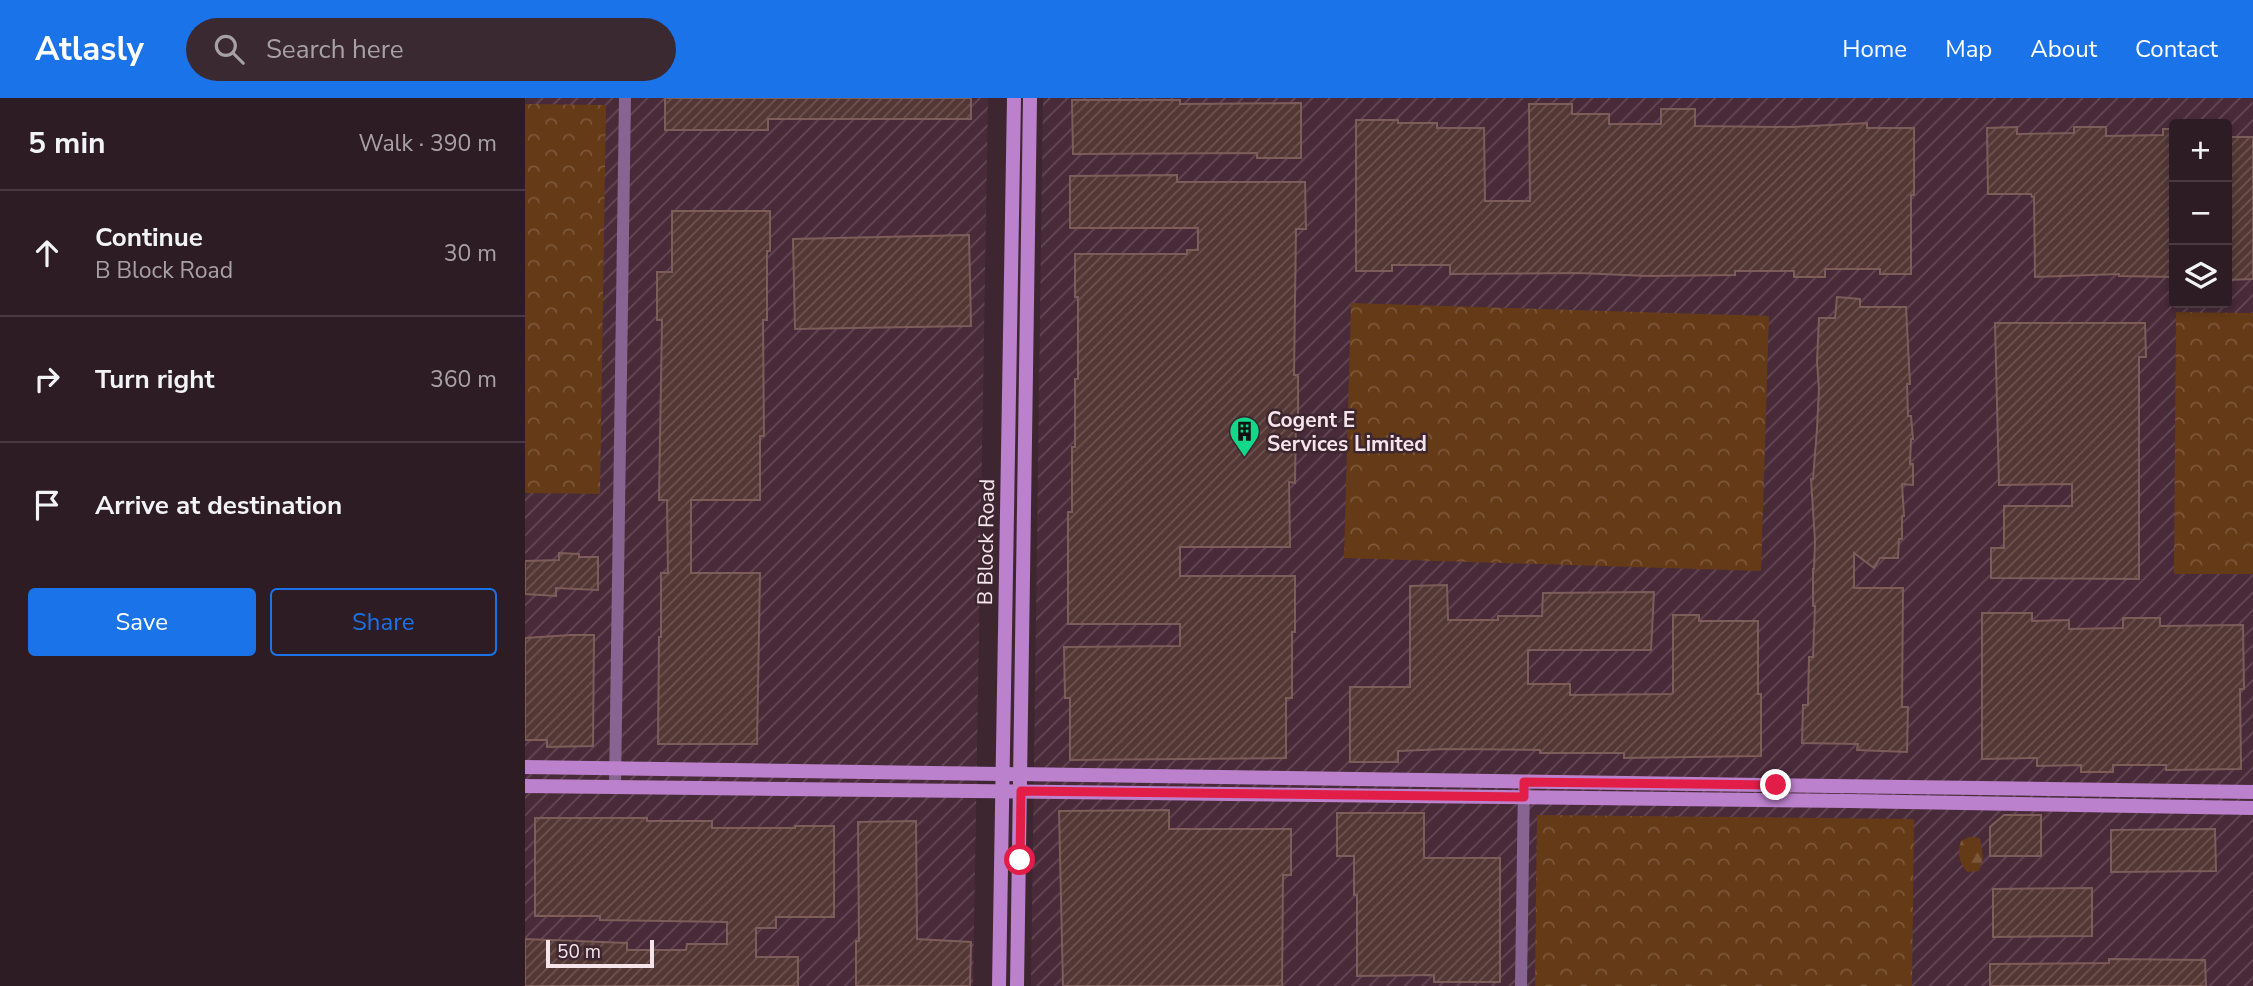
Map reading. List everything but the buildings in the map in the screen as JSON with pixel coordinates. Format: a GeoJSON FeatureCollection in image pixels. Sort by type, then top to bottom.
{"type":"FeatureCollection","features":[{"type":"Feature","properties":{"kind":"street"},"geometry":{"type":"LineString","coordinates":[[615,787],[625,98]]}},
{"type":"Feature","properties":{"kind":"street","name":"B Block Road"},"geometry":{"type":"LineString","coordinates":[[999,986],[1014,98]]}},
{"type":"Feature","properties":{"kind":"street","name":"B Block Road"},"geometry":{"type":"LineString","coordinates":[[1017,986],[1030,98]]}},
{"type":"Feature","properties":{"kind":"street"},"geometry":{"type":"LineString","coordinates":[[525,767],[2253,792]]}},
{"type":"Feature","properties":{"kind":"street"},"geometry":{"type":"LineString","coordinates":[[1521,986],[1524,782]]}},
{"type":"Feature","properties":{"kind":"street"},"geometry":{"type":"LineString","coordinates":[[525,786],[2253,808]]}},
{"type":"Feature","properties":{"kind":"shaded area"},"geometry":{"type":"Polygon","coordinates":[[[525,98],[988,98],[973,986],[525,986],[525,98]]]}},
{"type":"Feature","properties":{"kind":"shaded area"},"geometry":{"type":"Polygon","coordinates":[[[1043,98],[2253,98],[2253,986],[1031,986],[1043,98]]]}},
{"type":"Feature","properties":{"kind":"green space"},"geometry":{"type":"Polygon","coordinates":[[[525,104],[606,105],[600,494],[525,493],[525,104]]]}},
{"type":"Feature","properties":{"kind":"green space"},"geometry":{"type":"Polygon","coordinates":[[[1351,303],[1769,316],[1761,571],[1344,558],[1351,303]]]}},
{"type":"Feature","properties":{"kind":"green space"},"geometry":{"type":"Polygon","coordinates":[[[2176,312],[2253,313],[2253,574],[2174,574],[2176,312]]]}},
{"type":"Feature","properties":{"kind":"green space"},"geometry":{"type":"Polygon","coordinates":[[[1537,815],[1914,819],[1912,986],[1535,986],[1537,815]]]}},
{"type":"Feature","properties":{"kind":"green space"},"geometry":{"type":"Polygon","coordinates":[[[1969,837],[1980,838],[1983,858],[1979,871],[1967,872],[1961,861],[1961,841],[1969,837]]]}},
{"type":"Feature","properties":{"kind":"place","name":"Cogent E Services Limited"},"geometry":{"type":"Point","coordinates":[1244,459]}},
{"type":"Feature","properties":{"kind":"route"},"geometry":{"type":"LineString","coordinates":[[1020,860],[1021,791],[1524,797],[1524,782],[1776,785]]}}]}
